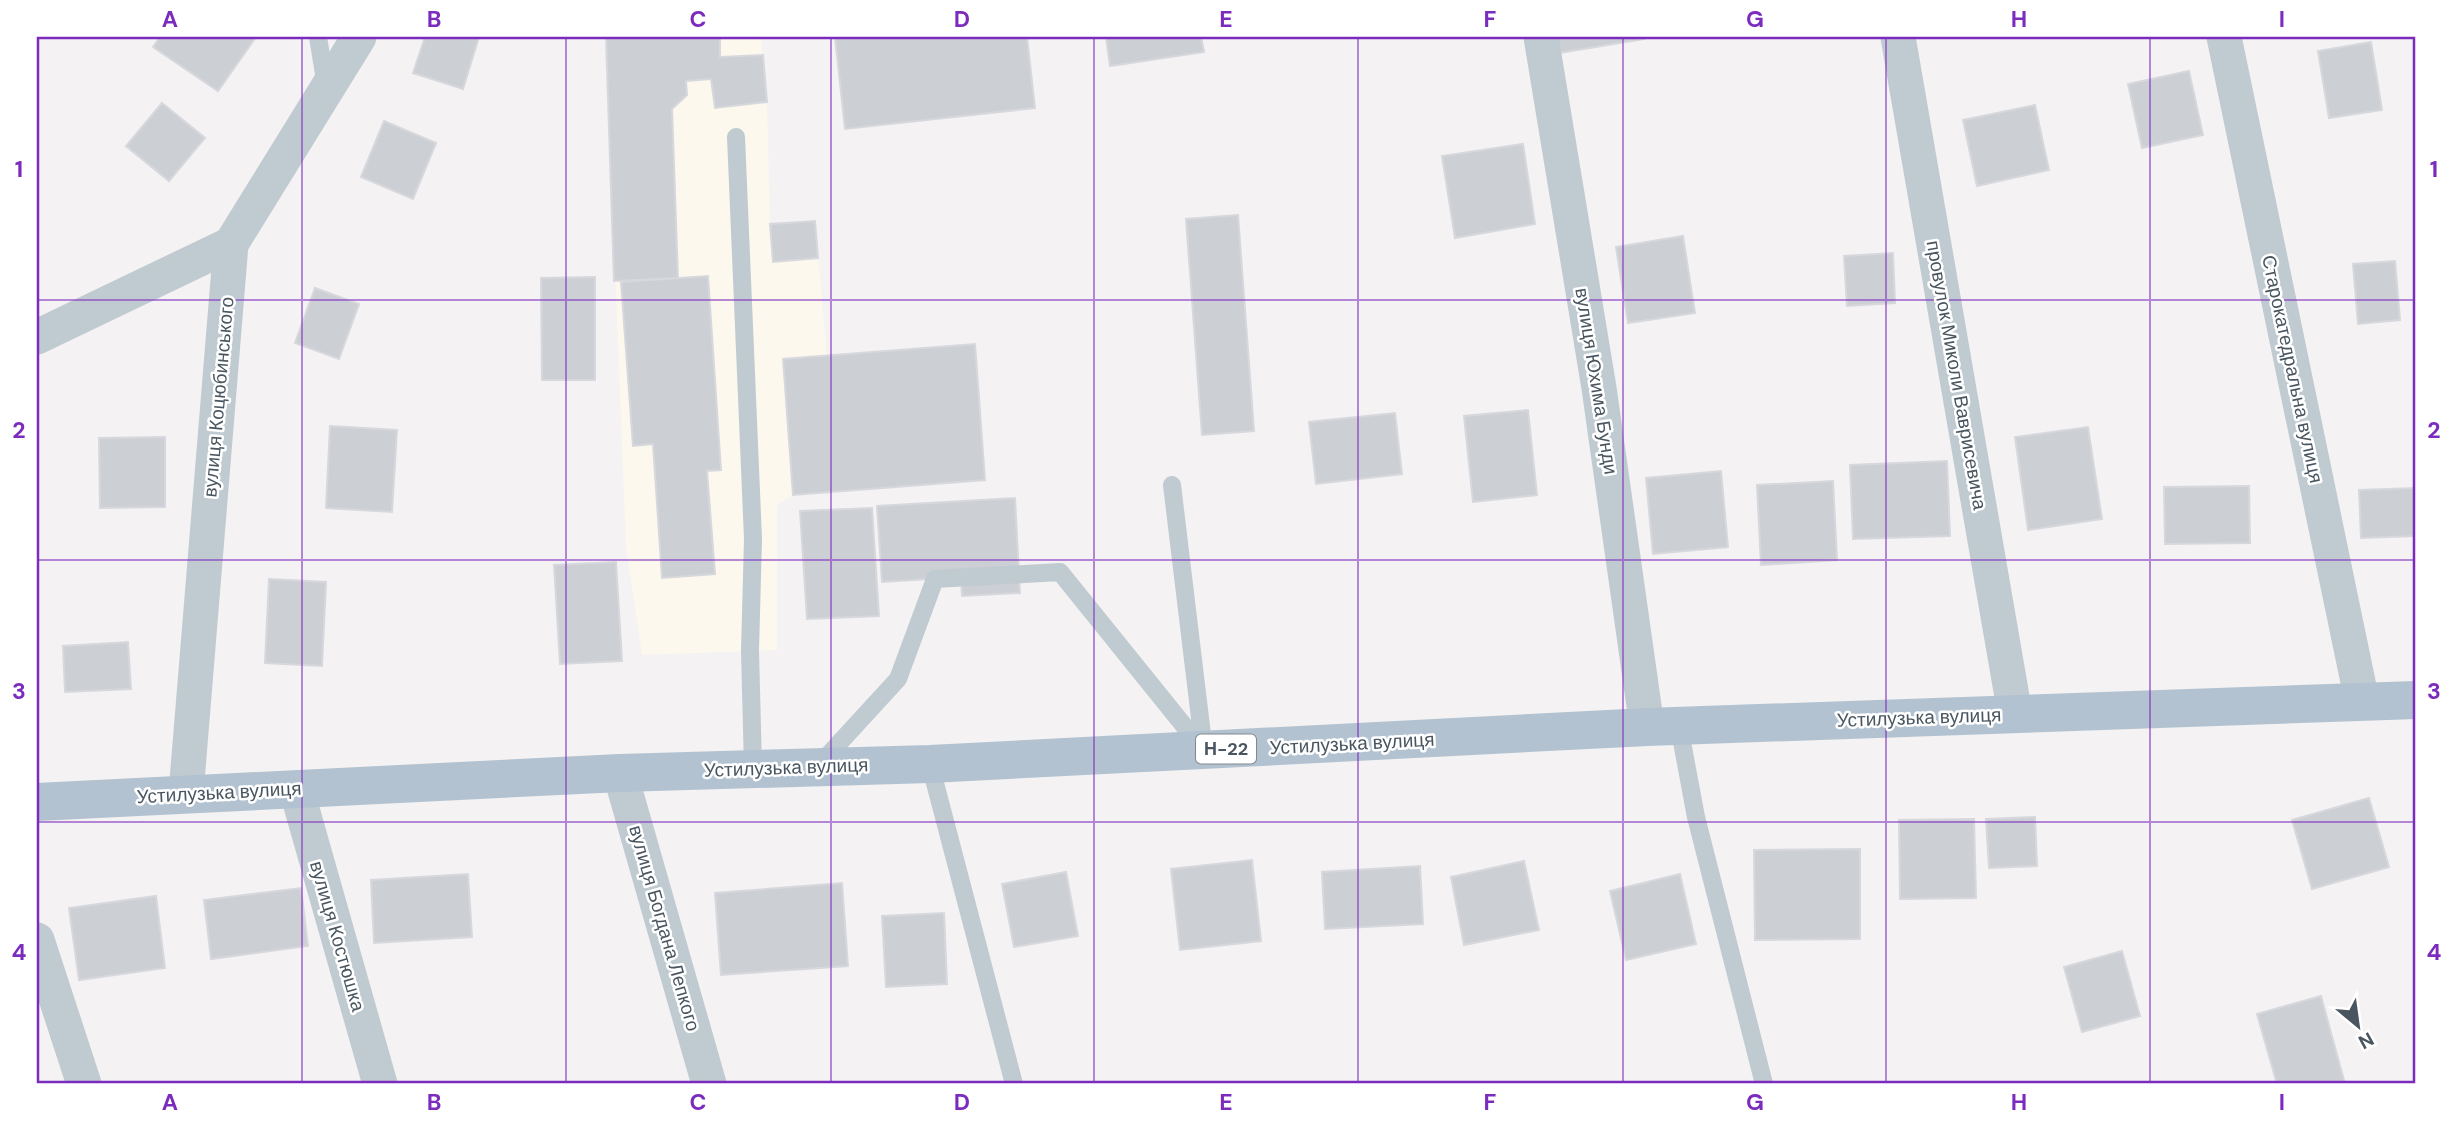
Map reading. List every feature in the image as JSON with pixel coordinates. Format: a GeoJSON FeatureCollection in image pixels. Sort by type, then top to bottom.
{"type":"FeatureCollection","features":[{"type":"Feature","properties":{"kind":"main road","name":"Устилузька вулиця"},"geometry":{"type":"LineString","coordinates":[[37,803],[186,793],[753,767],[930,764],[1663,726],[2416,700]]}},
{"type":"Feature","properties":{"kind":"street","name":"вулиця Коцюбинського"},"geometry":{"type":"LineString","coordinates":[[186,793],[231,244],[359,37]]}},
{"type":"Feature","properties":{"kind":"street","name":"вулиця Юхима Бунди"},"geometry":{"type":"LineString","coordinates":[[1541,37],[1600,388],[1663,726]]}},
{"type":"Feature","properties":{"kind":"street","name":"провулок Миколи Ваврисевича"},"geometry":{"type":"LineString","coordinates":[[1898,37],[2015,713]]}},
{"type":"Feature","properties":{"kind":"street","name":"Старокатедральна вулиця"},"geometry":{"type":"LineString","coordinates":[[2224,37],[2362,701]]}},
{"type":"Feature","properties":{"kind":"street"},"geometry":{"type":"LineString","coordinates":[[37,337],[231,244]]}},
{"type":"Feature","properties":{"kind":"street","name":"вулиця Богдана Лепкого"},"geometry":{"type":"LineString","coordinates":[[620,773],[709,1084]]}},
{"type":"Feature","properties":{"kind":"street","name":"вулиця Костюшка"},"geometry":{"type":"LineString","coordinates":[[296,788],[380,1084]]}},
{"type":"Feature","properties":{"kind":"street"},"geometry":{"type":"LineString","coordinates":[[37,940],[84,1084]]}},
{"type":"Feature","properties":{"kind":"lane"},"geometry":{"type":"LineString","coordinates":[[318,37],[327,86]]}},
{"type":"Feature","properties":{"kind":"lane"},"geometry":{"type":"LineString","coordinates":[[736,137],[753,538],[750,651],[753,767]]}},
{"type":"Feature","properties":{"kind":"lane"},"geometry":{"type":"LineString","coordinates":[[1172,485],[1204,751]]}},
{"type":"Feature","properties":{"kind":"lane"},"geometry":{"type":"LineString","coordinates":[[818,765],[898,679],[935,579],[1060,572],[1204,751]]}},
{"type":"Feature","properties":{"kind":"lane"},"geometry":{"type":"LineString","coordinates":[[1663,726],[1696,817],[1764,1084]]}},
{"type":"Feature","properties":{"kind":"lane"},"geometry":{"type":"LineString","coordinates":[[930,764],[1014,1084]]}},
{"type":"Feature","properties":{"kind":"shaded area"},"geometry":{"type":"Polygon","coordinates":[[[606,37],[761,37],[767,102],[770,224],[815,221],[827,355],[783,359],[793,495],[777,505],[777,650],[642,655],[626,547],[606,37]]]}},
{"type":"Feature","properties":{"kind":"building"},"geometry":{"type":"Polygon","coordinates":[[[160,37],[256,37],[218,91],[153,47],[160,37]]]}},
{"type":"Feature","properties":{"kind":"building"},"geometry":{"type":"Polygon","coordinates":[[[425,37],[479,37],[463,89],[413,73],[425,37]]]}},
{"type":"Feature","properties":{"kind":"building"},"geometry":{"type":"Polygon","coordinates":[[[606,37],[720,37],[720,57],[763,55],[767,102],[715,108],[711,79],[686,81],[687,95],[672,109],[678,278],[614,281],[606,37]]]}},
{"type":"Feature","properties":{"kind":"building"},"geometry":{"type":"Polygon","coordinates":[[[835,37],[1027,37],[1035,108],[845,129],[835,37]]]}},
{"type":"Feature","properties":{"kind":"building"},"geometry":{"type":"Polygon","coordinates":[[[1106,37],[1201,37],[1204,52],[1110,66],[1106,37]]]}},
{"type":"Feature","properties":{"kind":"building"},"geometry":{"type":"Polygon","coordinates":[[[1557,37],[1643,37],[1644,39],[1559,53],[1557,37]]]}},
{"type":"Feature","properties":{"kind":"building"},"geometry":{"type":"Polygon","coordinates":[[[2371,42],[2382,110],[2329,118],[2318,51],[2371,42]]]}},
{"type":"Feature","properties":{"kind":"building"},"geometry":{"type":"Polygon","coordinates":[[[2189,71],[2203,135],[2142,148],[2128,84],[2189,71]]]}},
{"type":"Feature","properties":{"kind":"building"},"geometry":{"type":"Polygon","coordinates":[[[162,103],[205,138],[169,181],[126,146],[162,103]]]}},
{"type":"Feature","properties":{"kind":"building"},"geometry":{"type":"Polygon","coordinates":[[[2035,105],[2049,170],[1977,186],[1963,120],[2035,105]]]}},
{"type":"Feature","properties":{"kind":"building"},"geometry":{"type":"Polygon","coordinates":[[[384,121],[436,143],[413,199],[361,177],[384,121]]]}},
{"type":"Feature","properties":{"kind":"building"},"geometry":{"type":"Polygon","coordinates":[[[1523,144],[1535,224],[1455,238],[1442,156],[1523,144]]]}},
{"type":"Feature","properties":{"kind":"building"},"geometry":{"type":"Polygon","coordinates":[[[1238,215],[1254,431],[1202,435],[1186,219],[1238,215]]]}},
{"type":"Feature","properties":{"kind":"building"},"geometry":{"type":"Polygon","coordinates":[[[815,221],[818,258],[773,262],[770,224],[815,221]]]}},
{"type":"Feature","properties":{"kind":"building"},"geometry":{"type":"Polygon","coordinates":[[[1683,236],[1695,313],[1628,323],[1616,247],[1683,236]]]}},
{"type":"Feature","properties":{"kind":"building"},"geometry":{"type":"Polygon","coordinates":[[[1893,253],[1895,303],[1847,306],[1844,256],[1893,253]]]}},
{"type":"Feature","properties":{"kind":"building"},"geometry":{"type":"Polygon","coordinates":[[[2395,261],[2400,320],[2358,324],[2353,264],[2395,261]]]}},
{"type":"Feature","properties":{"kind":"building"},"geometry":{"type":"Polygon","coordinates":[[[708,276],[721,470],[707,471],[715,574],[662,578],[653,444],[633,446],[621,282],[708,276]]]}},
{"type":"Feature","properties":{"kind":"building"},"geometry":{"type":"Polygon","coordinates":[[[595,277],[595,380],[542,380],[541,278],[595,277]]]}},
{"type":"Feature","properties":{"kind":"building"},"geometry":{"type":"Polygon","coordinates":[[[315,288],[359,304],[339,359],[295,343],[315,288]]]}},
{"type":"Feature","properties":{"kind":"building"},"geometry":{"type":"Polygon","coordinates":[[[975,344],[985,480],[793,495],[783,359],[975,344]]]}},
{"type":"Feature","properties":{"kind":"building"},"geometry":{"type":"Polygon","coordinates":[[[1528,410],[1537,495],[1473,502],[1464,416],[1528,410]]]}},
{"type":"Feature","properties":{"kind":"building"},"geometry":{"type":"Polygon","coordinates":[[[1395,413],[1402,474],[1316,484],[1309,422],[1395,413]]]}},
{"type":"Feature","properties":{"kind":"building"},"geometry":{"type":"Polygon","coordinates":[[[330,426],[397,430],[392,512],[326,508],[330,426]]]}},
{"type":"Feature","properties":{"kind":"building"},"geometry":{"type":"Polygon","coordinates":[[[2088,427],[2102,519],[2028,530],[2015,437],[2088,427]]]}},
{"type":"Feature","properties":{"kind":"building"},"geometry":{"type":"Polygon","coordinates":[[[165,437],[165,507],[100,508],[99,438],[165,437]]]}},
{"type":"Feature","properties":{"kind":"building"},"geometry":{"type":"Polygon","coordinates":[[[1947,461],[1950,536],[1853,539],[1850,465],[1947,461]]]}},
{"type":"Feature","properties":{"kind":"building"},"geometry":{"type":"Polygon","coordinates":[[[1721,471],[1728,547],[1653,554],[1646,478],[1721,471]]]}},
{"type":"Feature","properties":{"kind":"building"},"geometry":{"type":"Polygon","coordinates":[[[1833,481],[1837,560],[1761,565],[1757,485],[1833,481]]]}},
{"type":"Feature","properties":{"kind":"building"},"geometry":{"type":"Polygon","coordinates":[[[2249,486],[2250,543],[2165,544],[2164,487],[2249,486]]]}},
{"type":"Feature","properties":{"kind":"building"},"geometry":{"type":"Polygon","coordinates":[[[2416,488],[2416,536],[2361,538],[2359,490],[2416,488]]]}},
{"type":"Feature","properties":{"kind":"building"},"geometry":{"type":"Polygon","coordinates":[[[1015,498],[1020,593],[962,596],[961,577],[882,582],[877,506],[1015,498]]]}},
{"type":"Feature","properties":{"kind":"building"},"geometry":{"type":"Polygon","coordinates":[[[872,508],[879,616],[807,619],[800,511],[872,508]]]}},
{"type":"Feature","properties":{"kind":"building"},"geometry":{"type":"Polygon","coordinates":[[[616,562],[622,661],[560,664],[554,565],[616,562]]]}},
{"type":"Feature","properties":{"kind":"building"},"geometry":{"type":"Polygon","coordinates":[[[269,579],[326,582],[322,666],[265,663],[269,579]]]}},
{"type":"Feature","properties":{"kind":"building"},"geometry":{"type":"Polygon","coordinates":[[[128,642],[131,689],[65,692],[63,646],[128,642]]]}},
{"type":"Feature","properties":{"kind":"building"},"geometry":{"type":"Polygon","coordinates":[[[2369,798],[2389,867],[2312,889],[2292,820],[2369,798]]]}},
{"type":"Feature","properties":{"kind":"building"},"geometry":{"type":"Polygon","coordinates":[[[2035,817],[2037,866],[1989,868],[1986,819],[2035,817]]]}},
{"type":"Feature","properties":{"kind":"building"},"geometry":{"type":"Polygon","coordinates":[[[1974,819],[1976,898],[1900,899],[1899,820],[1974,819]]]}},
{"type":"Feature","properties":{"kind":"building"},"geometry":{"type":"Polygon","coordinates":[[[1860,849],[1860,939],[1755,940],[1754,850],[1860,849]]]}},
{"type":"Feature","properties":{"kind":"building"},"geometry":{"type":"Polygon","coordinates":[[[1252,860],[1261,941],[1180,950],[1171,869],[1252,860]]]}},
{"type":"Feature","properties":{"kind":"building"},"geometry":{"type":"Polygon","coordinates":[[[1524,861],[1539,930],[1464,945],[1451,877],[1524,861]]]}},
{"type":"Feature","properties":{"kind":"building"},"geometry":{"type":"Polygon","coordinates":[[[1420,866],[1423,924],[1325,929],[1322,872],[1420,866]]]}},
{"type":"Feature","properties":{"kind":"building"},"geometry":{"type":"Polygon","coordinates":[[[1066,872],[1078,936],[1014,947],[1002,884],[1066,872]]]}},
{"type":"Feature","properties":{"kind":"building"},"geometry":{"type":"Polygon","coordinates":[[[468,874],[472,937],[374,943],[371,880],[468,874]]]}},
{"type":"Feature","properties":{"kind":"building"},"geometry":{"type":"Polygon","coordinates":[[[1680,874],[1696,944],[1626,960],[1610,891],[1680,874]]]}},
{"type":"Feature","properties":{"kind":"building"},"geometry":{"type":"Polygon","coordinates":[[[842,883],[848,966],[721,975],[715,893],[842,883]]]}},
{"type":"Feature","properties":{"kind":"building"},"geometry":{"type":"Polygon","coordinates":[[[301,888],[308,946],[211,959],[204,900],[301,888]]]}},
{"type":"Feature","properties":{"kind":"building"},"geometry":{"type":"Polygon","coordinates":[[[156,896],[165,968],[79,980],[69,908],[156,896]]]}},
{"type":"Feature","properties":{"kind":"building"},"geometry":{"type":"Polygon","coordinates":[[[944,913],[947,984],[886,987],[882,916],[944,913]]]}},
{"type":"Feature","properties":{"kind":"building"},"geometry":{"type":"Polygon","coordinates":[[[2122,951],[2140,1016],[2082,1032],[2064,967],[2122,951]]]}},
{"type":"Feature","properties":{"kind":"building"},"geometry":{"type":"Polygon","coordinates":[[[2321,996],[2345,1084],[2277,1084],[2257,1014],[2321,996]]]}}]}
